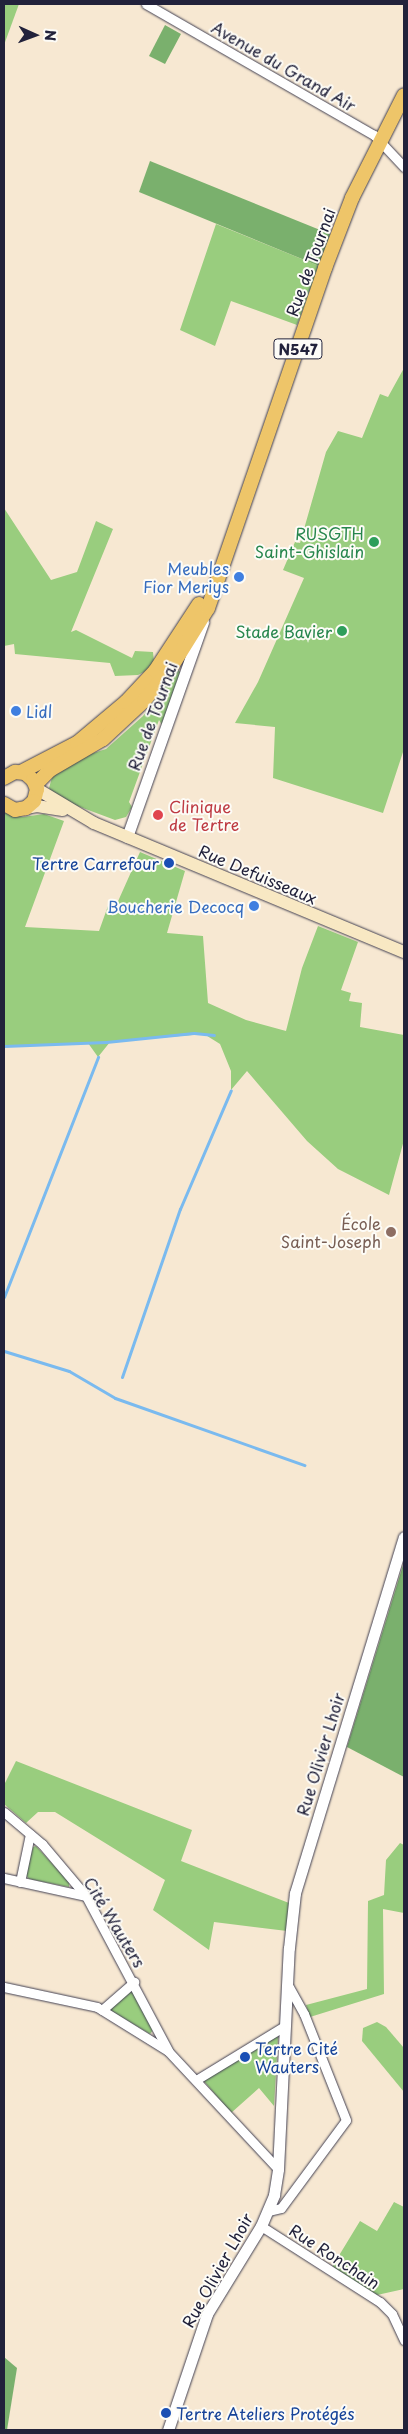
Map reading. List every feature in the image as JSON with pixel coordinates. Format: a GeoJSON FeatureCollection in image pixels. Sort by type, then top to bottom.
{"type":"FeatureCollection","features":[{"type":"Feature","properties":{"kind":"main road","name":"Rue de Tournai"},"geometry":{"type":"LineString","coordinates":[[26,808],[34,801],[36,786],[50,770],[103,739],[144,701],[172,666],[208,608],[325,268],[352,198],[404,95]]}},
{"type":"Feature","properties":{"kind":"main road","name":"Rue de Tournai"},"geometry":{"type":"LineString","coordinates":[[4,777],[21,772],[77,743],[138,690],[180,637],[224,560]]}},
{"type":"Feature","properties":{"kind":"main road"},"geometry":{"type":"LineString","coordinates":[[21,772],[30,776],[36,786]]}},
{"type":"Feature","properties":{"kind":"main road","name":"Rue Defuisseaux"},"geometry":{"type":"LineString","coordinates":[[36,786],[72,812],[127,837],[404,952]]}},
{"type":"Feature","properties":{"kind":"main road"},"geometry":{"type":"LineString","coordinates":[[4,805],[15,810],[26,808]]}},
{"type":"Feature","properties":{"kind":"main road","name":"Rue Defuisseaux"},"geometry":{"type":"LineString","coordinates":[[26,808],[50,807],[72,812]]}},
{"type":"Feature","properties":{"kind":"street","name":"Avenue du Grand Air"},"geometry":{"type":"LineString","coordinates":[[146,4],[380,141],[404,167]]}},
{"type":"Feature","properties":{"kind":"street","name":"Rue de Tournai"},"geometry":{"type":"LineString","coordinates":[[127,837],[208,608]]}},
{"type":"Feature","properties":{"kind":"street","name":"Rue Olivier Lhoir"},"geometry":{"type":"LineString","coordinates":[[168,2430],[207,2314],[261,2226],[268,2211],[278,2169],[295,1893],[404,1537]]}},
{"type":"Feature","properties":{"kind":"street","name":"Cité Wauters"},"geometry":{"type":"LineString","coordinates":[[4,1812],[30,1834],[86,1896],[134,1982],[168,2051]]}},
{"type":"Feature","properties":{"kind":"street"},"geometry":{"type":"LineString","coordinates":[[20,1882],[30,1834]]}},
{"type":"Feature","properties":{"kind":"street"},"geometry":{"type":"LineString","coordinates":[[4,1878],[86,1896]]}},
{"type":"Feature","properties":{"kind":"street","name":"Cité Wauters"},"geometry":{"type":"LineString","coordinates":[[102,2010],[134,1982]]}},
{"type":"Feature","properties":{"kind":"street","name":"Rue Olivier Lhoir"},"geometry":{"type":"LineString","coordinates":[[268,2211],[281,2208],[346,2120],[304,2014],[288,1985]]}},
{"type":"Feature","properties":{"kind":"street","name":"Cité Wauters"},"geometry":{"type":"LineString","coordinates":[[4,1987],[102,2010],[168,2051],[278,2169]]}},
{"type":"Feature","properties":{"kind":"street"},"geometry":{"type":"LineString","coordinates":[[196,2080],[286,2025]]}},
{"type":"Feature","properties":{"kind":"street","name":"Rue Ronchain"},"geometry":{"type":"LineString","coordinates":[[261,2226],[380,2302],[392,2314],[404,2340]]}},
{"type":"Feature","properties":{"kind":"green space"},"geometry":{"type":"Polygon","coordinates":[[[4,4],[19,4],[4,45],[4,4]]]}},
{"type":"Feature","properties":{"kind":"green space"},"geometry":{"type":"Polygon","coordinates":[[[165,25],[181,34],[165,64],[149,56],[165,25]]]}},
{"type":"Feature","properties":{"kind":"green space"},"geometry":{"type":"Polygon","coordinates":[[[150,161],[330,234],[319,266],[139,192],[150,161]]]}},
{"type":"Feature","properties":{"kind":"green space"},"geometry":{"type":"Polygon","coordinates":[[[216,224],[319,266],[297,325],[231,301],[215,346],[180,330],[216,224]]]}},
{"type":"Feature","properties":{"kind":"green space","name":"Stade Bavier"},"geometry":{"type":"Polygon","coordinates":[[[404,368],[404,749],[383,813],[273,778],[275,727],[235,723],[258,682],[304,578],[283,570],[295,542],[300,543],[326,452],[338,431],[362,438],[380,394],[388,397],[404,368]]]}},
{"type":"Feature","properties":{"kind":"green space"},"geometry":{"type":"Polygon","coordinates":[[[4,508],[51,580],[77,572],[96,521],[113,529],[71,632],[76,630],[132,658],[135,651],[153,652],[154,662],[150,669],[138,675],[115,676],[110,663],[15,654],[14,644],[4,646],[4,508]]]}},
{"type":"Feature","properties":{"kind":"green space"},"geometry":{"type":"Polygon","coordinates":[[[177,670],[181,672],[162,725],[159,720],[129,802],[132,807],[126,817],[115,820],[56,798],[49,788],[53,774],[78,758],[106,749],[143,716],[177,670]]]}},
{"type":"Feature","properties":{"kind":"green space"},"geometry":{"type":"Polygon","coordinates":[[[4,812],[23,817],[44,814],[64,821],[25,927],[99,931],[108,906],[115,908],[140,852],[185,871],[167,933],[203,936],[208,1003],[246,1020],[286,1031],[302,968],[318,926],[358,942],[341,990],[351,993],[349,1001],[362,1003],[360,1027],[404,1035],[404,1140],[389,1195],[338,1169],[307,1141],[247,1071],[231,1090],[231,1071],[220,1044],[204,1034],[110,1042],[98,1057],[88,1043],[4,1046],[4,812]]]}},
{"type":"Feature","properties":{"kind":"green space"},"geometry":{"type":"Polygon","coordinates":[[[404,1562],[404,1777],[347,1747],[404,1562]]]}},
{"type":"Feature","properties":{"kind":"green space"},"geometry":{"type":"Polygon","coordinates":[[[16,1761],[192,1830],[181,1861],[289,1903],[287,1931],[214,1922],[209,1950],[153,1910],[165,1880],[55,1812],[38,1812],[26,1823],[4,1804],[4,1785],[16,1761]]]}},
{"type":"Feature","properties":{"kind":"green space"},"geometry":{"type":"Polygon","coordinates":[[[400,1843],[404,1845],[404,1913],[383,1909],[384,1994],[310,2017],[306,2005],[367,1989],[368,1901],[384,1895],[386,1860],[400,1843]]]}},
{"type":"Feature","properties":{"kind":"green space"},"geometry":{"type":"Polygon","coordinates":[[[36,1846],[69,1882],[69,1887],[29,1879],[26,1875],[33,1847],[36,1846]]]}},
{"type":"Feature","properties":{"kind":"green space"},"geometry":{"type":"Polygon","coordinates":[[[133,1990],[153,2030],[150,2034],[108,2009],[133,1990]]]}},
{"type":"Feature","properties":{"kind":"green space"},"geometry":{"type":"Polygon","coordinates":[[[377,2022],[386,2027],[404,2048],[404,2092],[362,2041],[363,2028],[377,2022]]]}},
{"type":"Feature","properties":{"kind":"green space"},"geometry":{"type":"Polygon","coordinates":[[[273,2037],[278,2037],[274,2106],[259,2088],[231,2113],[203,2080],[273,2037]]]}},
{"type":"Feature","properties":{"kind":"green space"},"geometry":{"type":"Polygon","coordinates":[[[394,2202],[404,2207],[404,2289],[377,2295],[332,2267],[360,2221],[377,2231],[394,2202]]]}},
{"type":"Feature","properties":{"kind":"green space"},"geometry":{"type":"Polygon","coordinates":[[[4,2357],[17,2368],[7,2430],[4,2430],[4,2357]]]}},
{"type":"Feature","properties":{"kind":"waterway"},"geometry":{"type":"LineString","coordinates":[[4,1046],[106,1042],[194,1033],[214,1035]]}},
{"type":"Feature","properties":{"kind":"waterway"},"geometry":{"type":"LineString","coordinates":[[4,1297],[98,1057]]}},
{"type":"Feature","properties":{"kind":"waterway"},"geometry":{"type":"LineString","coordinates":[[122,1377],[180,1209],[231,1090]]}},
{"type":"Feature","properties":{"kind":"waterway"},"geometry":{"type":"LineString","coordinates":[[4,1351],[69,1371],[115,1398],[304,1465]]}},
{"type":"Feature","properties":{"kind":"place","name":"RUSGTH Saint-Ghislain"},"geometry":{"type":"Point","coordinates":[374,542]}},
{"type":"Feature","properties":{"kind":"place","name":"Meubles Fior Meriys"},"geometry":{"type":"Point","coordinates":[239,577]}},
{"type":"Feature","properties":{"kind":"place","name":"Stade Bavier"},"geometry":{"type":"Point","coordinates":[342,631]}},
{"type":"Feature","properties":{"kind":"place","name":"Lidl"},"geometry":{"type":"Point","coordinates":[16,711]}},
{"type":"Feature","properties":{"kind":"place","name":"Clinique de Tertre"},"geometry":{"type":"Point","coordinates":[158,815]}},
{"type":"Feature","properties":{"kind":"place","name":"Tertre Carrefour"},"geometry":{"type":"Point","coordinates":[169,863]}},
{"type":"Feature","properties":{"kind":"place","name":"Boucherie Decocq"},"geometry":{"type":"Point","coordinates":[254,906]}},
{"type":"Feature","properties":{"kind":"place","name":"École Saint-Joseph"},"geometry":{"type":"Point","coordinates":[391,1232]}},
{"type":"Feature","properties":{"kind":"place","name":"Tertre Cité Wauters"},"geometry":{"type":"Point","coordinates":[245,2057]}},
{"type":"Feature","properties":{"kind":"place","name":"Tertre Ateliers Protégés"},"geometry":{"type":"Point","coordinates":[166,2413]}}]}
